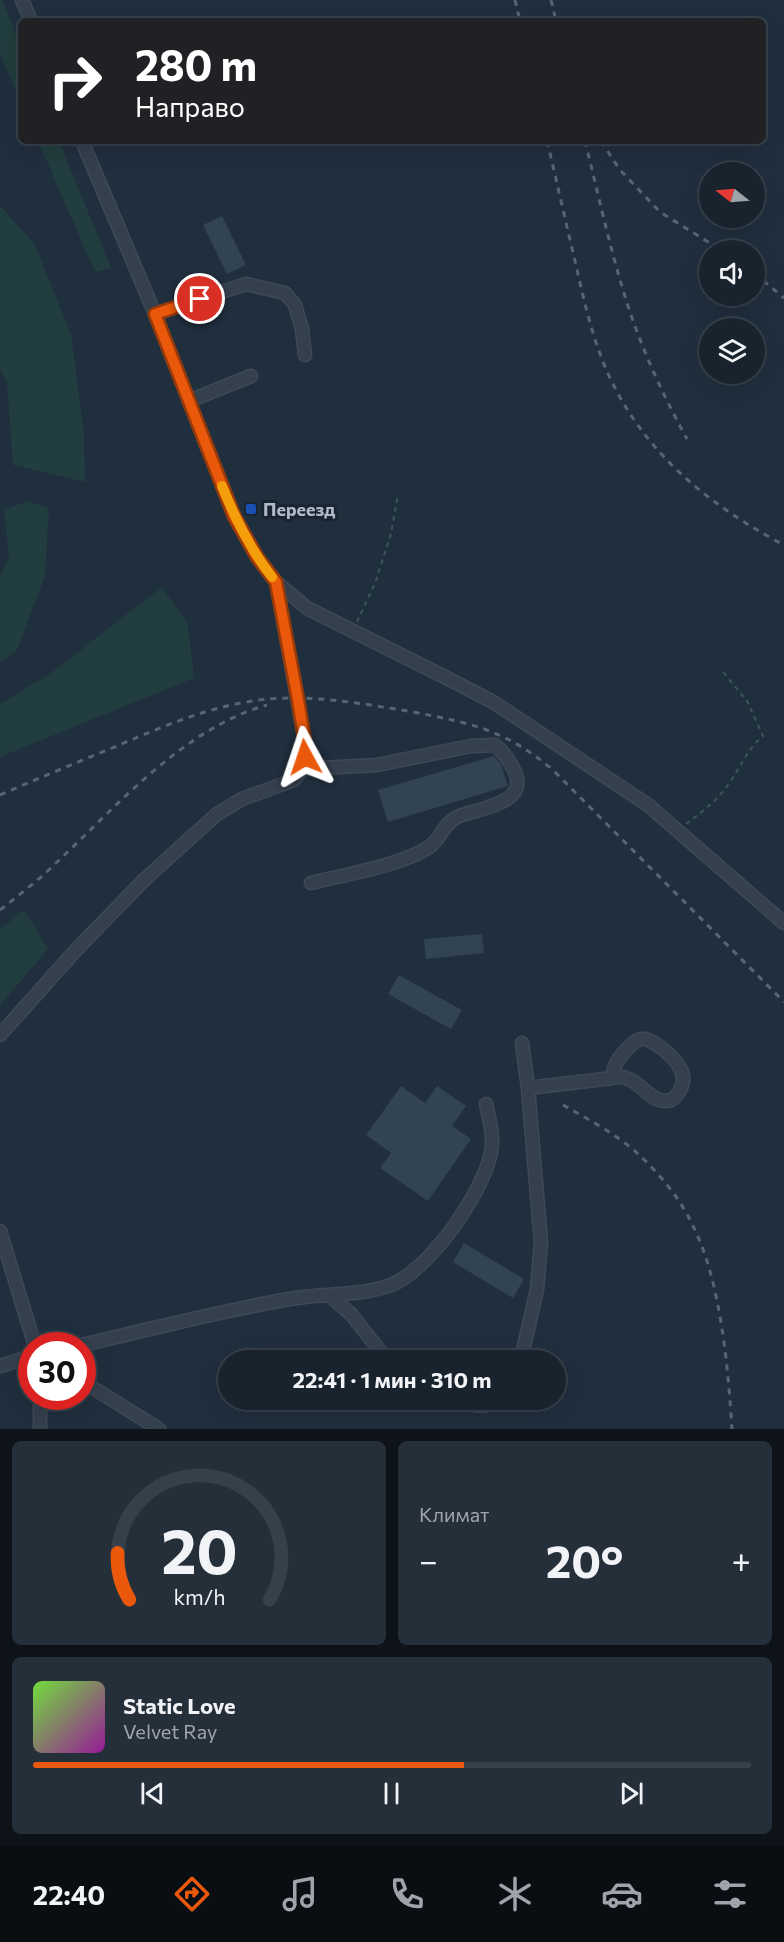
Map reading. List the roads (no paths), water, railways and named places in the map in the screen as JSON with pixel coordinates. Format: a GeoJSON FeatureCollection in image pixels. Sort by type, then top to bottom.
{"type":"FeatureCollection","features":[{"type":"Feature","properties":{"kind":"street"},"geometry":{"type":"LineString","coordinates":[[22,0],[30,18]]}},
{"type":"Feature","properties":{"kind":"street"},"geometry":{"type":"LineString","coordinates":[[83,144],[155,314],[234,516],[257,557],[276,582],[308,608],[493,702],[648,805],[784,923]]}},
{"type":"Feature","properties":{"kind":"street"},"geometry":{"type":"LineString","coordinates":[[155,314],[246,284],[285,293],[295,305],[302,329],[304,355]]}},
{"type":"Feature","properties":{"kind":"street"},"geometry":{"type":"LineString","coordinates":[[189,400],[250,376]]}},
{"type":"Feature","properties":{"kind":"street"},"geometry":{"type":"LineString","coordinates":[[0,1035],[76,950],[144,880],[218,814],[242,799],[294,780],[303,769],[305,743],[276,582]]}},
{"type":"Feature","properties":{"kind":"street"},"geometry":{"type":"LineString","coordinates":[[284,624],[289,612],[296,608],[308,608]]}},
{"type":"Feature","properties":{"kind":"street"},"geometry":{"type":"LineString","coordinates":[[303,769],[377,765],[471,746],[495,745],[510,762],[516,775],[517,785],[508,800],[455,818],[444,828],[431,847],[400,860],[311,883]]}},
{"type":"Feature","properties":{"kind":"street"},"geometry":{"type":"LineString","coordinates":[[528,1088],[624,1077],[652,1096],[669,1100],[674,1098],[681,1089],[683,1075],[673,1058],[652,1041],[644,1038],[639,1039],[623,1052],[615,1063],[613,1078]]}},
{"type":"Feature","properties":{"kind":"street"},"geometry":{"type":"LineString","coordinates":[[522,1043],[541,1242],[537,1289],[523,1350]]}},
{"type":"Feature","properties":{"kind":"street"},"geometry":{"type":"LineString","coordinates":[[96,1342],[278,1302],[392,1285],[414,1271],[438,1247],[481,1181],[492,1146],[492,1130],[486,1104]]}},
{"type":"Feature","properties":{"kind":"street"},"geometry":{"type":"LineString","coordinates":[[0,1231],[31,1332]]}},
{"type":"Feature","properties":{"kind":"street"},"geometry":{"type":"LineString","coordinates":[[329,1295],[351,1314],[379,1350]]}},
{"type":"Feature","properties":{"kind":"street"},"geometry":{"type":"LineString","coordinates":[[0,1366],[18,1360]]}},
{"type":"Feature","properties":{"kind":"street"},"geometry":{"type":"LineString","coordinates":[[96,1390],[159,1429]]}},
{"type":"Feature","properties":{"kind":"street"},"geometry":{"type":"LineString","coordinates":[[40,1410],[40,1429]]}},
{"type":"Feature","properties":{"kind":"railway"},"geometry":{"type":"LineString","coordinates":[[515,0],[519,18]]}},
{"type":"Feature","properties":{"kind":"railway"},"geometry":{"type":"LineString","coordinates":[[551,0],[555,18]]}},
{"type":"Feature","properties":{"kind":"railway"},"geometry":{"type":"LineString","coordinates":[[548,144],[591,327],[607,372],[629,412],[666,459],[709,498],[758,531],[784,545]]}},
{"type":"Feature","properties":{"kind":"railway"},"geometry":{"type":"LineString","coordinates":[[586,144],[629,309],[655,375],[687,439]]}},
{"type":"Feature","properties":{"kind":"railway"},"geometry":{"type":"LineString","coordinates":[[603,144],[620,170],[660,212],[705,240]]}},
{"type":"Feature","properties":{"kind":"railway"},"geometry":{"type":"LineString","coordinates":[[765,282],[784,298]]}},
{"type":"Feature","properties":{"kind":"railway"},"geometry":{"type":"LineString","coordinates":[[0,795],[172,723],[248,702],[286,698],[341,701],[453,720],[503,737],[536,756],[553,770],[784,1002]]}},
{"type":"Feature","properties":{"kind":"railway"},"geometry":{"type":"LineString","coordinates":[[0,910],[43,875],[153,771],[180,750],[208,731],[237,716],[267,705]]}},
{"type":"Feature","properties":{"kind":"railway"},"geometry":{"type":"LineString","coordinates":[[563,1105],[610,1132],[636,1152],[669,1187],[689,1217],[703,1250],[717,1300],[722,1326],[732,1429]]}},
{"type":"Feature","properties":{"kind":"place","name":"Переезд"},"geometry":{"type":"Point","coordinates":[251,509]}}]}
